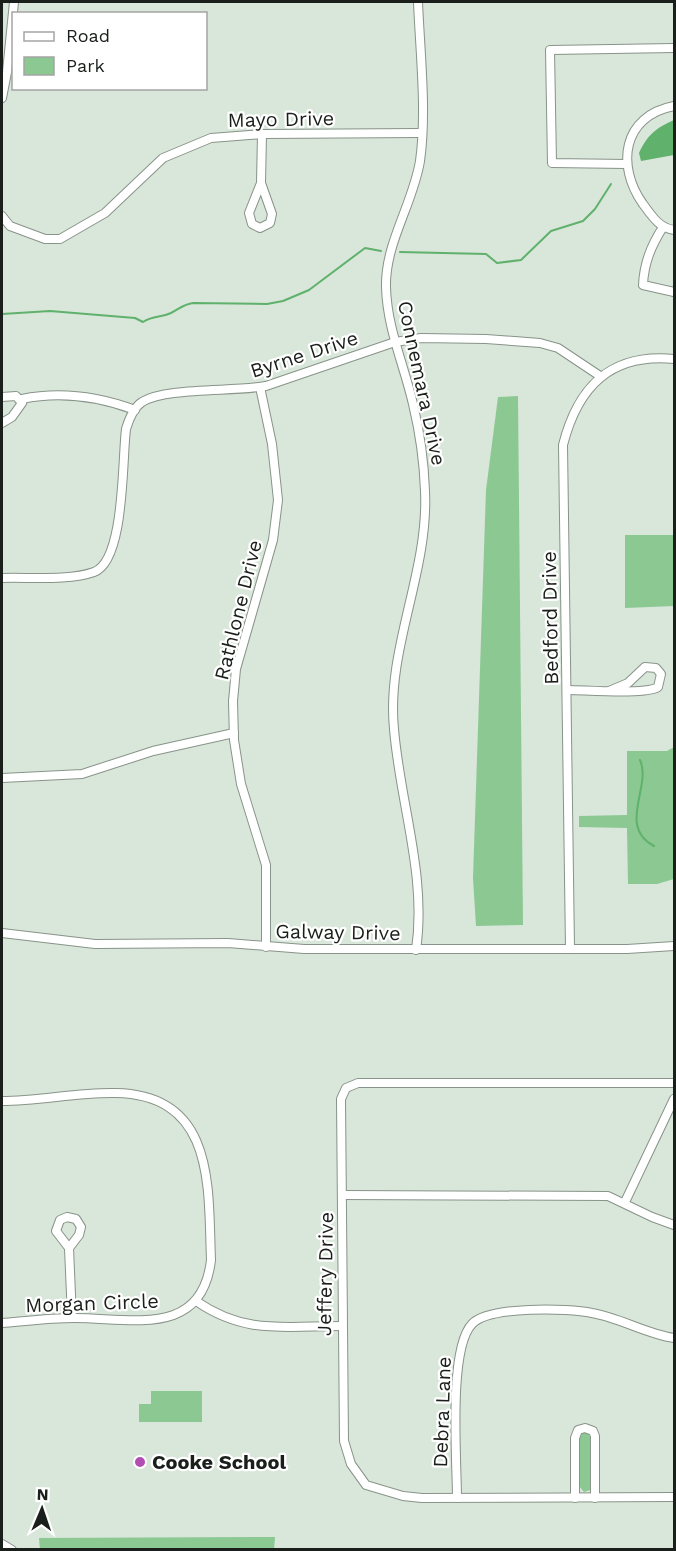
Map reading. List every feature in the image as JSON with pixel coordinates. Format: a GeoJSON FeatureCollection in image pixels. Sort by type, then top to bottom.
{"type":"FeatureCollection","features":[{"type":"Feature","properties":{"kind":"street","name":"Connemara Drive"},"geometry":{"type":"LineString","coordinates":[[416,950],[417,883],[394,728],[393,696],[425,531],[425,491],[422,453],[413,403],[387,307],[386,284],[392,248],[417,173],[421,133],[418,2]]}},
{"type":"Feature","properties":{"kind":"street"},"geometry":{"type":"LineString","coordinates":[[2,98],[12,22]]}},
{"type":"Feature","properties":{"kind":"street"},"geometry":{"type":"LineString","coordinates":[[627,164],[552,163],[550,50],[675,48]]}},
{"type":"Feature","properties":{"kind":"street"},"geometry":{"type":"LineString","coordinates":[[675,106],[656,111],[644,121],[629,142],[627,164],[634,192],[663,227],[675,230]]}},
{"type":"Feature","properties":{"kind":"street","name":"Mayo Drive"},"geometry":{"type":"LineString","coordinates":[[2,216],[10,226],[45,239],[60,239],[105,213],[163,158],[182,148],[211,138],[262,134],[421,133]]}},
{"type":"Feature","properties":{"kind":"street"},"geometry":{"type":"LineString","coordinates":[[261,183],[272,214],[270,223],[260,228],[252,224],[249,213],[261,183],[262,134]]}},
{"type":"Feature","properties":{"kind":"street"},"geometry":{"type":"LineString","coordinates":[[663,227],[652,245],[644,269],[643,285],[675,292]]}},
{"type":"Feature","properties":{"kind":"street","name":"Byrne Drive"},"geometry":{"type":"LineString","coordinates":[[135,410],[147,399],[164,394],[260,387],[299,377],[395,342],[421,338],[486,339],[540,344],[558,348],[600,376]]}},
{"type":"Feature","properties":{"kind":"street","name":"Bedford Drive"},"geometry":{"type":"LineString","coordinates":[[570,949],[563,445],[576,407],[584,393],[600,376],[640,359],[675,359]]}},
{"type":"Feature","properties":{"kind":"street","name":"Rathlone Drive"},"geometry":{"type":"LineString","coordinates":[[260,387],[272,444],[278,500],[273,540],[236,669],[234,734],[241,784],[266,865],[266,946]]}},
{"type":"Feature","properties":{"kind":"street"},"geometry":{"type":"LineString","coordinates":[[2,397],[16,396],[22,399],[44,395],[80,396],[135,410],[126,429],[117,530],[111,556],[104,566],[94,572],[78,575],[2,578]]}},
{"type":"Feature","properties":{"kind":"street"},"geometry":{"type":"LineString","coordinates":[[2,423],[20,408],[22,399]]}},
{"type":"Feature","properties":{"kind":"street"},"geometry":{"type":"LineString","coordinates":[[568,690],[609,691],[652,690],[658,687],[661,674],[656,668],[645,667],[628,684],[609,691]]}},
{"type":"Feature","properties":{"kind":"street"},"geometry":{"type":"LineString","coordinates":[[2,778],[82,774],[153,751],[234,734]]}},
{"type":"Feature","properties":{"kind":"street","name":"Galway Drive"},"geometry":{"type":"LineString","coordinates":[[2,933],[95,944],[188,942],[416,950],[675,946]]}},
{"type":"Feature","properties":{"kind":"street","name":"Jeffery Drive"},"geometry":{"type":"LineString","coordinates":[[457,1498],[403,1496],[378,1490],[360,1479],[348,1457],[343,1429],[341,1326],[343,1091],[351,1084],[358,1083],[675,1083]]}},
{"type":"Feature","properties":{"kind":"street"},"geometry":{"type":"LineString","coordinates":[[2,1101],[116,1092],[145,1097],[177,1114],[198,1144],[207,1178],[211,1260],[204,1288],[196,1301],[216,1315],[240,1324],[341,1326]]}},
{"type":"Feature","properties":{"kind":"street"},"geometry":{"type":"LineString","coordinates":[[625,1202],[675,1099]]}},
{"type":"Feature","properties":{"kind":"street"},"geometry":{"type":"LineString","coordinates":[[343,1196],[608,1196],[625,1202],[652,1217],[675,1224]]}},
{"type":"Feature","properties":{"kind":"street"},"geometry":{"type":"LineString","coordinates":[[69,1248],[72,1318]]}},
{"type":"Feature","properties":{"kind":"street","name":"Morgan Circle"},"geometry":{"type":"LineString","coordinates":[[2,1323],[72,1318],[157,1320],[178,1313],[196,1301]]}},
{"type":"Feature","properties":{"kind":"street","name":"Debra Lane"},"geometry":{"type":"LineString","coordinates":[[457,1498],[457,1375],[461,1346],[472,1323],[490,1315],[508,1312],[591,1312],[675,1338]]}},
{"type":"Feature","properties":{"kind":"street"},"geometry":{"type":"LineString","coordinates":[[575,1498],[575,1438],[578,1430],[585,1428],[595,1436],[595,1498]]}},
{"type":"Feature","properties":{"kind":"street"},"geometry":{"type":"LineString","coordinates":[[457,1498],[675,1497]]}},
{"type":"Feature","properties":{"kind":"street"},"geometry":{"type":"LineString","coordinates":[[2,1544],[12,1550]]}},
{"type":"Feature","properties":{"kind":"green space"},"geometry":{"type":"Polygon","coordinates":[[[518,396],[523,925],[476,926],[473,878],[486,490],[498,397],[518,396]]]}},
{"type":"Feature","properties":{"kind":"green space"},"geometry":{"type":"Polygon","coordinates":[[[625,535],[674,535],[674,606],[625,608],[625,535]]]}},
{"type":"Feature","properties":{"kind":"green space"},"geometry":{"type":"Polygon","coordinates":[[[674,747],[674,879],[657,884],[628,884],[627,828],[579,827],[579,816],[627,815],[627,751],[667,751],[674,747]]]}},
{"type":"Feature","properties":{"kind":"green space"},"geometry":{"type":"Polygon","coordinates":[[[151,1391],[202,1391],[202,1422],[139,1422],[139,1404],[151,1404],[151,1391]]]}},
{"type":"Feature","properties":{"kind":"green space"},"geometry":{"type":"Polygon","coordinates":[[[587,1432],[591,1438],[591,1486],[590,1490],[584,1492],[579,1486],[579,1438],[582,1433],[587,1432]]]}},
{"type":"Feature","properties":{"kind":"green space"},"geometry":{"type":"Polygon","coordinates":[[[275,1537],[274,1550],[40,1550],[39,1538],[275,1537]]]}},
{"type":"Feature","properties":{"kind":"shaded area"},"geometry":{"type":"Polygon","coordinates":[[[674,120],[674,155],[641,161],[639,153],[645,141],[657,129],[674,120]]]}},
{"type":"Feature","properties":{"kind":"waterway"},"geometry":{"type":"LineString","coordinates":[[400,252],[486,254],[497,263],[521,260],[551,231],[583,221],[595,209],[611,184]]}},
{"type":"Feature","properties":{"kind":"waterway"},"geometry":{"type":"LineString","coordinates":[[2,314],[50,311],[135,318],[143,322],[150,318],[167,315],[193,303],[267,304],[283,301],[309,290],[365,248],[381,251]]}},
{"type":"Feature","properties":{"kind":"waterway"},"geometry":{"type":"LineString","coordinates":[[640,760],[643,770],[636,817],[643,838],[654,846]]}},
{"type":"Feature","properties":{"kind":"place","name":"Cooke School"},"geometry":{"type":"Point","coordinates":[140,1462]}}]}
